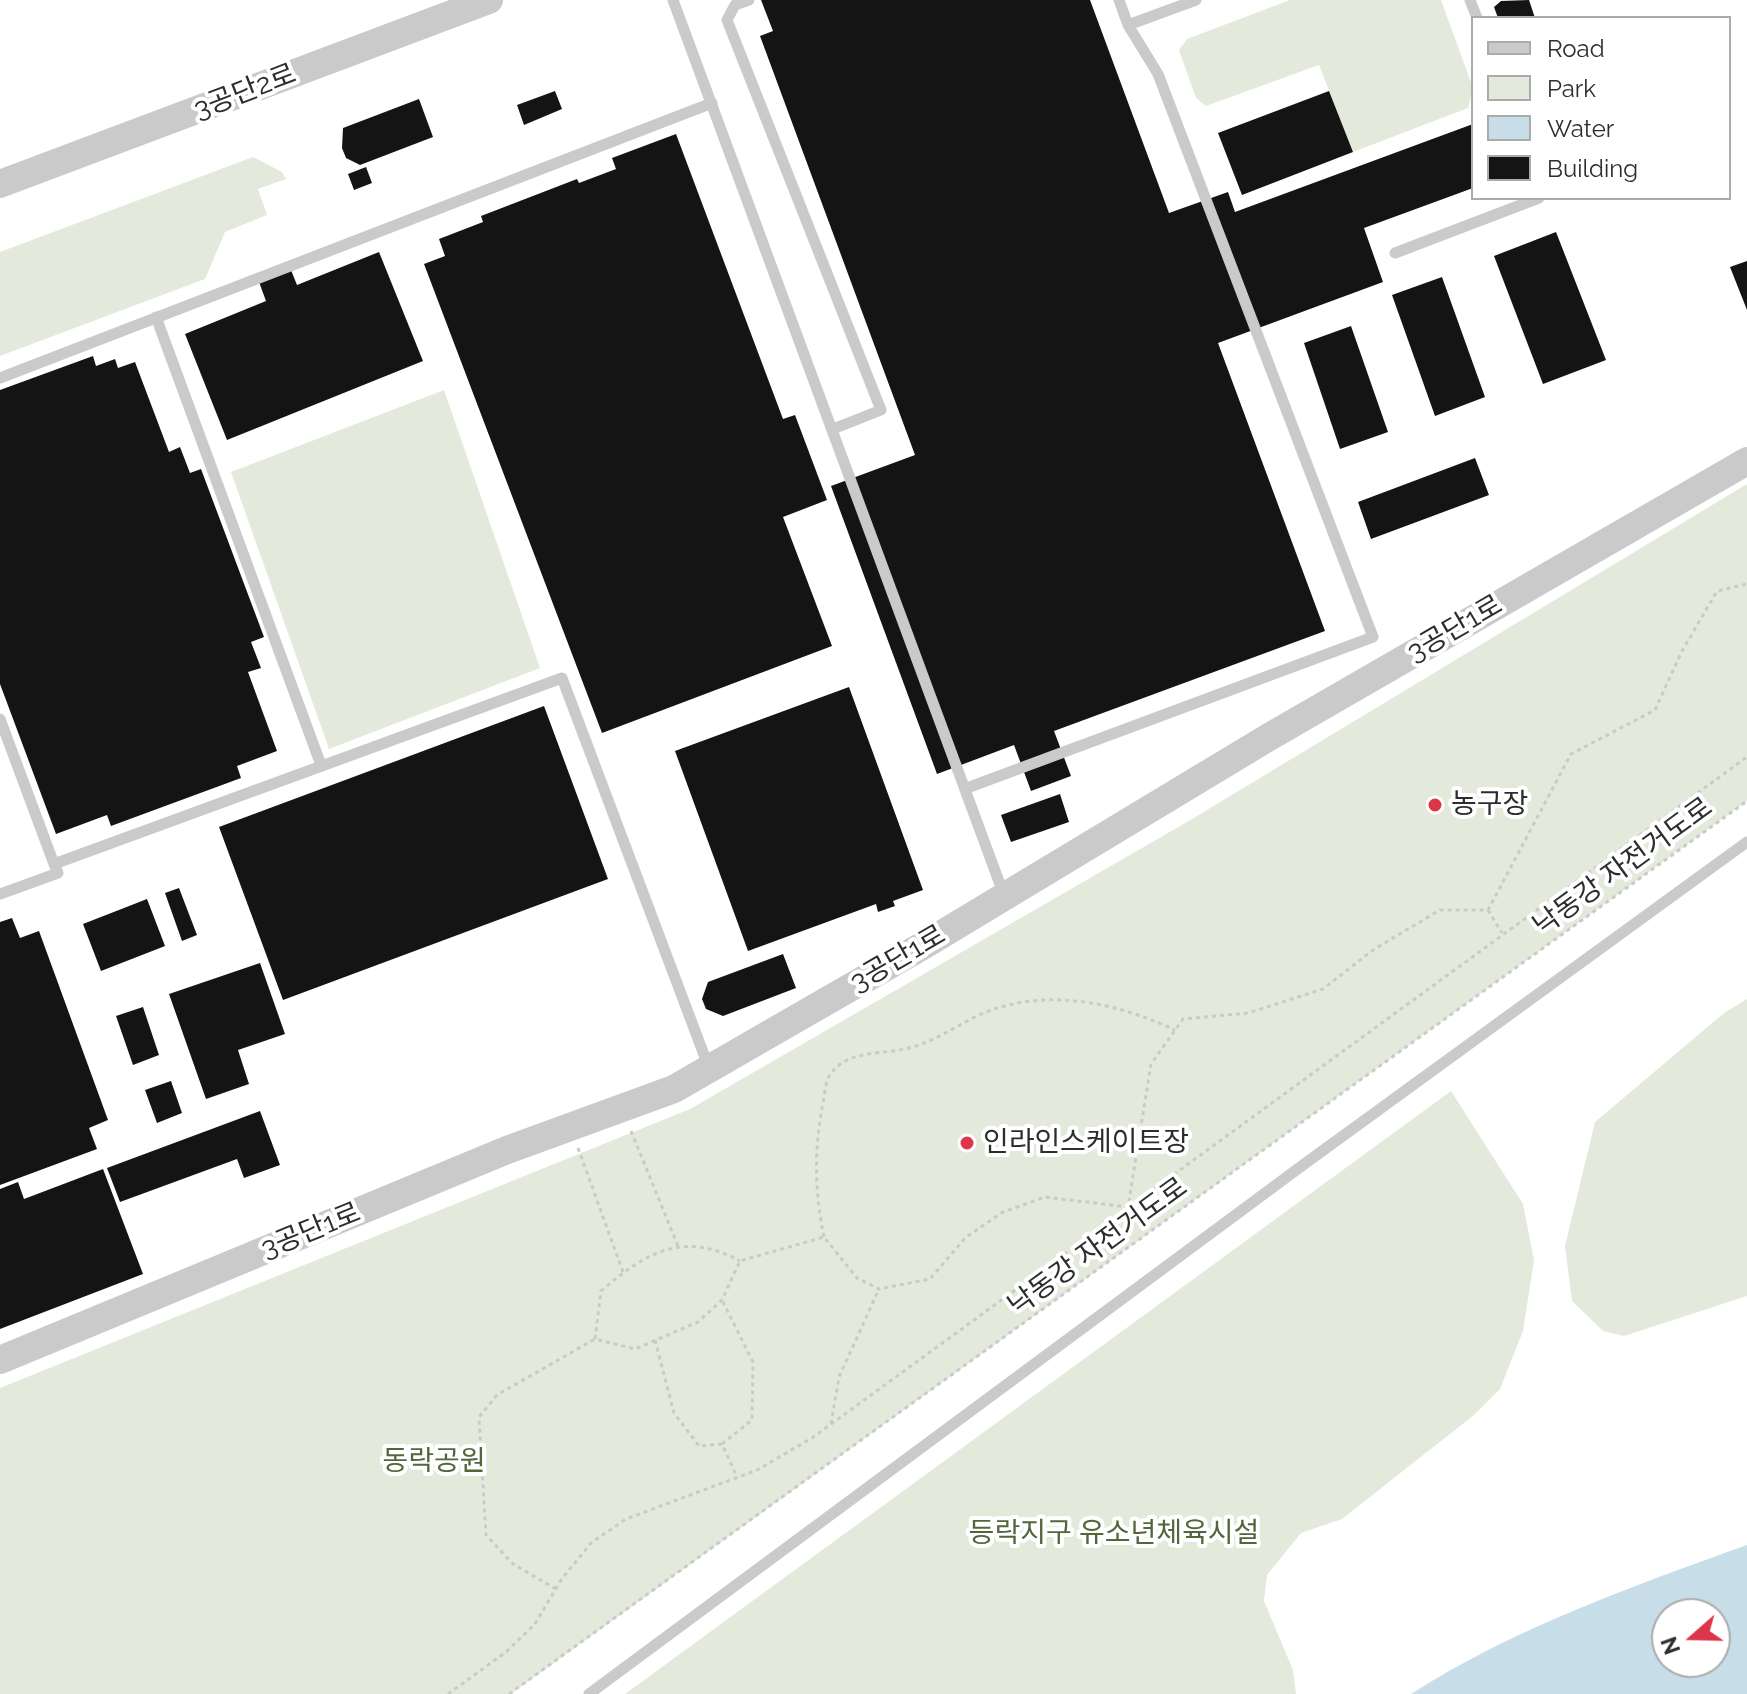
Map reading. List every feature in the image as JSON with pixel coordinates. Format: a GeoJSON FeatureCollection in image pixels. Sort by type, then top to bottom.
{"type":"FeatureCollection","features":[{"type":"Feature","properties":{"kind":"street","name":"3공단2로"},"geometry":{"type":"LineString","coordinates":[[0,184],[489,0]]}},
{"type":"Feature","properties":{"kind":"street","name":"3공단1로"},"geometry":{"type":"LineString","coordinates":[[0,1360],[571,1127],[674,1089],[1005,896],[1269,737],[1747,461]]}},
{"type":"Feature","properties":{"kind":"lane"},"geometry":{"type":"LineString","coordinates":[[673,0],[1005,896]]}},
{"type":"Feature","properties":{"kind":"lane"},"geometry":{"type":"LineString","coordinates":[[749,0],[735,5],[727,20],[881,410],[833,429]]}},
{"type":"Feature","properties":{"kind":"lane"},"geometry":{"type":"LineString","coordinates":[[967,788],[1373,637],[1158,74],[1128,25],[1119,0]]}},
{"type":"Feature","properties":{"kind":"lane"},"geometry":{"type":"LineString","coordinates":[[1128,25],[1196,0]]}},
{"type":"Feature","properties":{"kind":"lane"},"geometry":{"type":"LineString","coordinates":[[0,378],[712,103]]}},
{"type":"Feature","properties":{"kind":"lane"},"geometry":{"type":"LineString","coordinates":[[1395,253],[1534,200]]}},
{"type":"Feature","properties":{"kind":"lane"},"geometry":{"type":"LineString","coordinates":[[156,317],[321,765]]}},
{"type":"Feature","properties":{"kind":"lane"},"geometry":{"type":"LineString","coordinates":[[54,864],[562,678],[710,1069]]}},
{"type":"Feature","properties":{"kind":"lane"},"geometry":{"type":"LineString","coordinates":[[0,719],[58,873],[0,894]]}},
{"type":"Feature","properties":{"kind":"lane"},"geometry":{"type":"LineString","coordinates":[[589,1694],[1277,1184],[1747,842]]}},
{"type":"Feature","properties":{"kind":"path"},"geometry":{"type":"LineString","coordinates":[[1488,910],[1571,754],[1655,710],[1682,651],[1717,591],[1747,584]]}},
{"type":"Feature","properties":{"kind":"path"},"geometry":{"type":"LineString","coordinates":[[448,1694],[506,1652],[535,1624],[556,1589],[591,1543],[626,1519],[738,1478],[831,1424],[1747,757]]}},
{"type":"Feature","properties":{"kind":"path","name":"낙동강 자전거도로"},"geometry":{"type":"LineString","coordinates":[[509,1694],[1747,801]]}},
{"type":"Feature","properties":{"kind":"path"},"geometry":{"type":"LineString","coordinates":[[1128,1207],[1151,1064],[1183,1019],[1248,1013],[1323,989],[1373,950],[1440,910],[1488,910]]}},
{"type":"Feature","properties":{"kind":"path"},"geometry":{"type":"LineString","coordinates":[[1488,910],[1502,933]]}},
{"type":"Feature","properties":{"kind":"path"},"geometry":{"type":"LineString","coordinates":[[1128,1207],[1045,1197],[1003,1212],[966,1237],[930,1279],[879,1289],[857,1278],[824,1237],[815,1196],[817,1132],[829,1075],[843,1063],[864,1054],[918,1045],[976,1016],[1014,1002],[1055,998],[1139,1013],[1175,1030]]}},
{"type":"Feature","properties":{"kind":"path"},"geometry":{"type":"LineString","coordinates":[[622,1108],[678,1246]]}},
{"type":"Feature","properties":{"kind":"path"},"geometry":{"type":"LineString","coordinates":[[571,1127],[623,1272]]}},
{"type":"Feature","properties":{"kind":"path"},"geometry":{"type":"LineString","coordinates":[[595,1339],[601,1291],[639,1259],[678,1246],[721,1251],[740,1261],[824,1237]]}},
{"type":"Feature","properties":{"kind":"path"},"geometry":{"type":"LineString","coordinates":[[556,1589],[513,1564],[486,1535],[479,1417],[497,1395],[595,1339],[635,1349],[698,1322],[722,1300],[740,1261]]}},
{"type":"Feature","properties":{"kind":"path"},"geometry":{"type":"LineString","coordinates":[[831,1424],[839,1377],[879,1289]]}},
{"type":"Feature","properties":{"kind":"path"},"geometry":{"type":"LineString","coordinates":[[655,1340],[674,1413],[699,1446],[722,1444],[752,1420],[753,1362],[722,1300]]}},
{"type":"Feature","properties":{"kind":"path"},"geometry":{"type":"LineString","coordinates":[[722,1444],[738,1478]]}},
{"type":"Feature","properties":{"kind":"green space"},"geometry":{"type":"Polygon","coordinates":[[[1290,0],[1441,0],[1471,82],[1471,96],[1468,108],[1353,152],[1319,65],[1206,106],[1196,98],[1179,50],[1187,39],[1290,0]]]}},
{"type":"Feature","properties":{"kind":"green space"},"geometry":{"type":"Polygon","coordinates":[[[253,157],[282,172],[286,179],[258,189],[267,215],[225,232],[205,279],[0,356],[0,252],[253,157]]]}},
{"type":"Feature","properties":{"kind":"green space"},"geometry":{"type":"Polygon","coordinates":[[[444,390],[540,668],[329,749],[231,472],[444,390]]]}},
{"type":"Feature","properties":{"kind":"green space","name":"동락공원"},"geometry":{"type":"Polygon","coordinates":[[[1747,484],[1747,801],[511,1694],[0,1694],[0,1388],[690,1109],[1187,822],[1747,484]]]}},
{"type":"Feature","properties":{"kind":"green space"},"geometry":{"type":"Polygon","coordinates":[[[1747,999],[1747,1296],[1624,1336],[1603,1331],[1572,1301],[1565,1246],[1595,1122],[1724,1013],[1747,999]]]}},
{"type":"Feature","properties":{"kind":"green space","name":"등락지구 유소년체육시설"},"geometry":{"type":"Polygon","coordinates":[[[1451,1091],[1523,1204],[1534,1260],[1523,1331],[1500,1389],[1474,1415],[1342,1519],[1301,1533],[1267,1575],[1264,1601],[1293,1670],[1296,1694],[625,1694],[1451,1091]]]}},
{"type":"Feature","properties":{"kind":"water"},"geometry":{"type":"Polygon","coordinates":[[[1747,1545],[1747,1694],[1411,1694],[1491,1648],[1617,1593],[1747,1545]]]}},
{"type":"Feature","properties":{"kind":"building"},"geometry":{"type":"Polygon","coordinates":[[[761,0],[1090,0],[1169,213],[1228,192],[1235,212],[1471,125],[1471,189],[1364,228],[1383,282],[1218,343],[1325,631],[1054,731],[1071,776],[1031,791],[1014,745],[937,774],[831,486],[915,455],[760,36],[773,31],[761,0]]]}},
{"type":"Feature","properties":{"kind":"building"},"geometry":{"type":"Polygon","coordinates":[[[1529,0],[1534,16],[1497,16],[1494,7],[1501,1],[1529,0]]]}},
{"type":"Feature","properties":{"kind":"building"},"geometry":{"type":"Polygon","coordinates":[[[555,91],[562,109],[524,125],[517,105],[555,91]]]}},
{"type":"Feature","properties":{"kind":"building"},"geometry":{"type":"Polygon","coordinates":[[[1329,91],[1353,152],[1242,195],[1218,133],[1329,91]]]}},
{"type":"Feature","properties":{"kind":"building"},"geometry":{"type":"Polygon","coordinates":[[[419,99],[433,137],[360,165],[346,158],[342,148],[343,128],[419,99]]]}},
{"type":"Feature","properties":{"kind":"building"},"geometry":{"type":"Polygon","coordinates":[[[676,134],[783,419],[795,415],[827,500],[783,517],[832,646],[602,733],[424,264],[445,256],[439,239],[483,222],[481,216],[577,179],[579,183],[616,169],[612,158],[676,134]]]}},
{"type":"Feature","properties":{"kind":"building"},"geometry":{"type":"Polygon","coordinates":[[[366,167],[372,183],[354,190],[348,174],[366,167]]]}},
{"type":"Feature","properties":{"kind":"building"},"geometry":{"type":"Polygon","coordinates":[[[1556,232],[1606,360],[1543,384],[1494,256],[1556,232]]]}},
{"type":"Feature","properties":{"kind":"building"},"geometry":{"type":"Polygon","coordinates":[[[379,252],[423,361],[227,440],[185,334],[266,301],[259,282],[291,270],[297,285],[379,252]]]}},
{"type":"Feature","properties":{"kind":"building"},"geometry":{"type":"Polygon","coordinates":[[[1747,261],[1747,310],[1730,267],[1747,261]]]}},
{"type":"Feature","properties":{"kind":"building"},"geometry":{"type":"Polygon","coordinates":[[[1442,277],[1485,397],[1435,416],[1392,295],[1442,277]]]}},
{"type":"Feature","properties":{"kind":"building"},"geometry":{"type":"Polygon","coordinates":[[[1351,326],[1388,432],[1340,449],[1304,343],[1351,326]]]}},
{"type":"Feature","properties":{"kind":"building"},"geometry":{"type":"Polygon","coordinates":[[[93,356],[96,366],[115,359],[118,368],[135,362],[169,452],[180,447],[190,473],[201,469],[264,637],[251,642],[261,668],[248,672],[277,751],[237,766],[241,778],[111,826],[107,815],[56,834],[0,684],[0,390],[93,356]]]}},
{"type":"Feature","properties":{"kind":"building"},"geometry":{"type":"Polygon","coordinates":[[[1475,458],[1489,495],[1371,539],[1358,502],[1475,458]]]}},
{"type":"Feature","properties":{"kind":"building"},"geometry":{"type":"Polygon","coordinates":[[[849,687],[923,890],[893,901],[895,906],[878,912],[876,904],[748,951],[675,751],[849,687]]]}},
{"type":"Feature","properties":{"kind":"building"},"geometry":{"type":"Polygon","coordinates":[[[544,706],[608,879],[283,1000],[219,827],[544,706]]]}},
{"type":"Feature","properties":{"kind":"building"},"geometry":{"type":"Polygon","coordinates":[[[1060,794],[1069,822],[1011,842],[1001,815],[1060,794]]]}},
{"type":"Feature","properties":{"kind":"building"},"geometry":{"type":"Polygon","coordinates":[[[179,888],[197,935],[182,941],[165,893],[179,888]]]}},
{"type":"Feature","properties":{"kind":"building"},"geometry":{"type":"Polygon","coordinates":[[[147,899],[165,946],[101,971],[83,924],[147,899]]]}},
{"type":"Feature","properties":{"kind":"building"},"geometry":{"type":"Polygon","coordinates":[[[12,918],[20,938],[39,931],[108,1120],[89,1128],[97,1149],[0,1185],[0,922],[12,918]]]}},
{"type":"Feature","properties":{"kind":"building"},"geometry":{"type":"Polygon","coordinates":[[[783,954],[796,988],[723,1016],[706,1009],[702,999],[708,982],[783,954]]]}},
{"type":"Feature","properties":{"kind":"building"},"geometry":{"type":"Polygon","coordinates":[[[260,963],[285,1034],[238,1050],[249,1084],[206,1099],[169,994],[260,963]]]}},
{"type":"Feature","properties":{"kind":"building"},"geometry":{"type":"Polygon","coordinates":[[[143,1007],[159,1055],[133,1065],[116,1016],[143,1007]]]}},
{"type":"Feature","properties":{"kind":"building"},"geometry":{"type":"Polygon","coordinates":[[[171,1081],[182,1113],[157,1123],[145,1090],[171,1081]]]}},
{"type":"Feature","properties":{"kind":"building"},"geometry":{"type":"Polygon","coordinates":[[[260,1111],[280,1165],[244,1178],[237,1159],[120,1202],[107,1168],[260,1111]]]}},
{"type":"Feature","properties":{"kind":"building"},"geometry":{"type":"Polygon","coordinates":[[[103,1169],[143,1274],[0,1329],[0,1189],[18,1182],[24,1199],[103,1169]]]}},
{"type":"Feature","properties":{"kind":"place","name":"농구장"},"geometry":{"type":"Point","coordinates":[1435,805]}},
{"type":"Feature","properties":{"kind":"place","name":"인라인스케이트장"},"geometry":{"type":"Point","coordinates":[967,1143]}}]}
